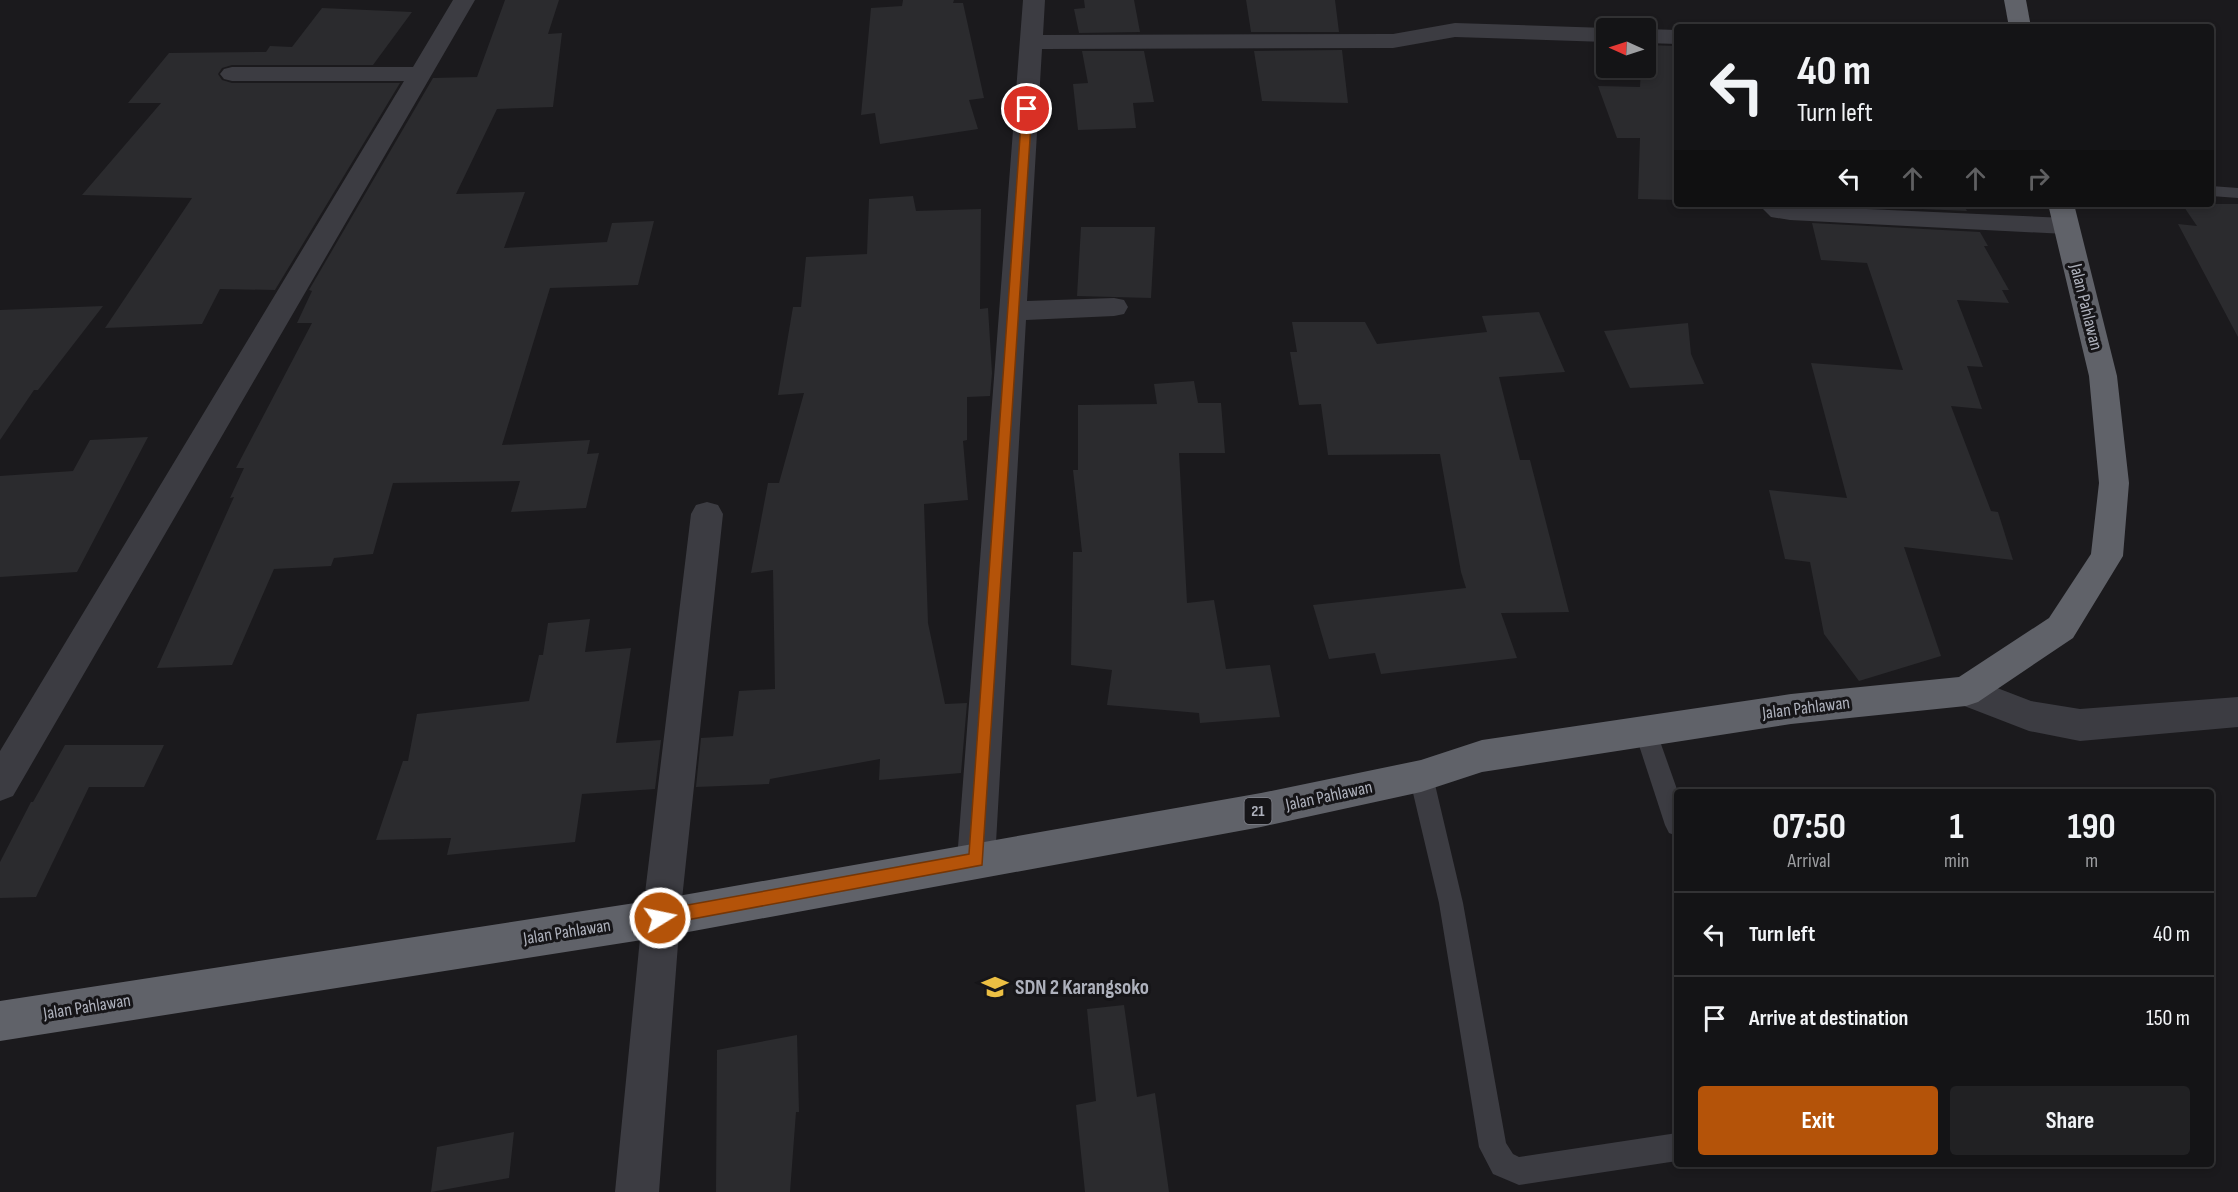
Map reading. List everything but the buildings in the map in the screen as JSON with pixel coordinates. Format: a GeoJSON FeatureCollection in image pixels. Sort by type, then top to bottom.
{"type":"FeatureCollection","features":[{"type":"Feature","properties":{"kind":"highway"},"geometry":{"type":"LineString","coordinates":[[2015,0],[2019,24]]}},
{"type":"Feature","properties":{"kind":"highway","name":"Jalan Pahlawan"},"geometry":{"type":"LineString","coordinates":[[0,1021],[660,918],[1261,810],[1421,776],[1482,756],[1791,709],[1966,691],[2061,628],[2107,556],[2114,483],[2103,376],[2064,215]]}},
{"type":"Feature","properties":{"kind":"street"},"geometry":{"type":"LineString","coordinates":[[0,784],[464,0]]}},
{"type":"Feature","properties":{"kind":"street"},"geometry":{"type":"LineString","coordinates":[[976,860],[1034,0]]}},
{"type":"Feature","properties":{"kind":"street"},"geometry":{"type":"LineString","coordinates":[[1031,42],[1393,41],[1455,30],[1596,35]]}},
{"type":"Feature","properties":{"kind":"street"},"geometry":{"type":"LineString","coordinates":[[1656,36],[1674,37]]}},
{"type":"Feature","properties":{"kind":"street"},"geometry":{"type":"LineString","coordinates":[[232,74],[421,74]]}},
{"type":"Feature","properties":{"kind":"street"},"geometry":{"type":"LineString","coordinates":[[1773,207],[1790,212],[2064,215]]}},
{"type":"Feature","properties":{"kind":"street"},"geometry":{"type":"LineString","coordinates":[[1013,311],[1114,307]]}},
{"type":"Feature","properties":{"kind":"street"},"geometry":{"type":"LineString","coordinates":[[637,1192],[660,918],[689,688],[707,514]]}},
{"type":"Feature","properties":{"kind":"street"},"geometry":{"type":"LineString","coordinates":[[1966,691],[2029,716],[2080,725],[2234,721]]}},
{"type":"Feature","properties":{"kind":"lane"},"geometry":{"type":"LineString","coordinates":[[2214,191],[2238,193]]}},
{"type":"Feature","properties":{"kind":"lane"},"geometry":{"type":"LineString","coordinates":[[1645,730],[1674,816]]}},
{"type":"Feature","properties":{"kind":"lane"},"geometry":{"type":"LineString","coordinates":[[1421,776],[1451,903],[1493,1147],[1503,1164],[1519,1171],[1674,1148]]}},
{"type":"Feature","properties":{"kind":"place","name":"SDN 2 Karangsoko"},"geometry":{"type":"Point","coordinates":[995,987]}},
{"type":"Feature","properties":{"kind":"route"},"geometry":{"type":"LineString","coordinates":[[660,918],[976,860],[1027,109]]}}]}
